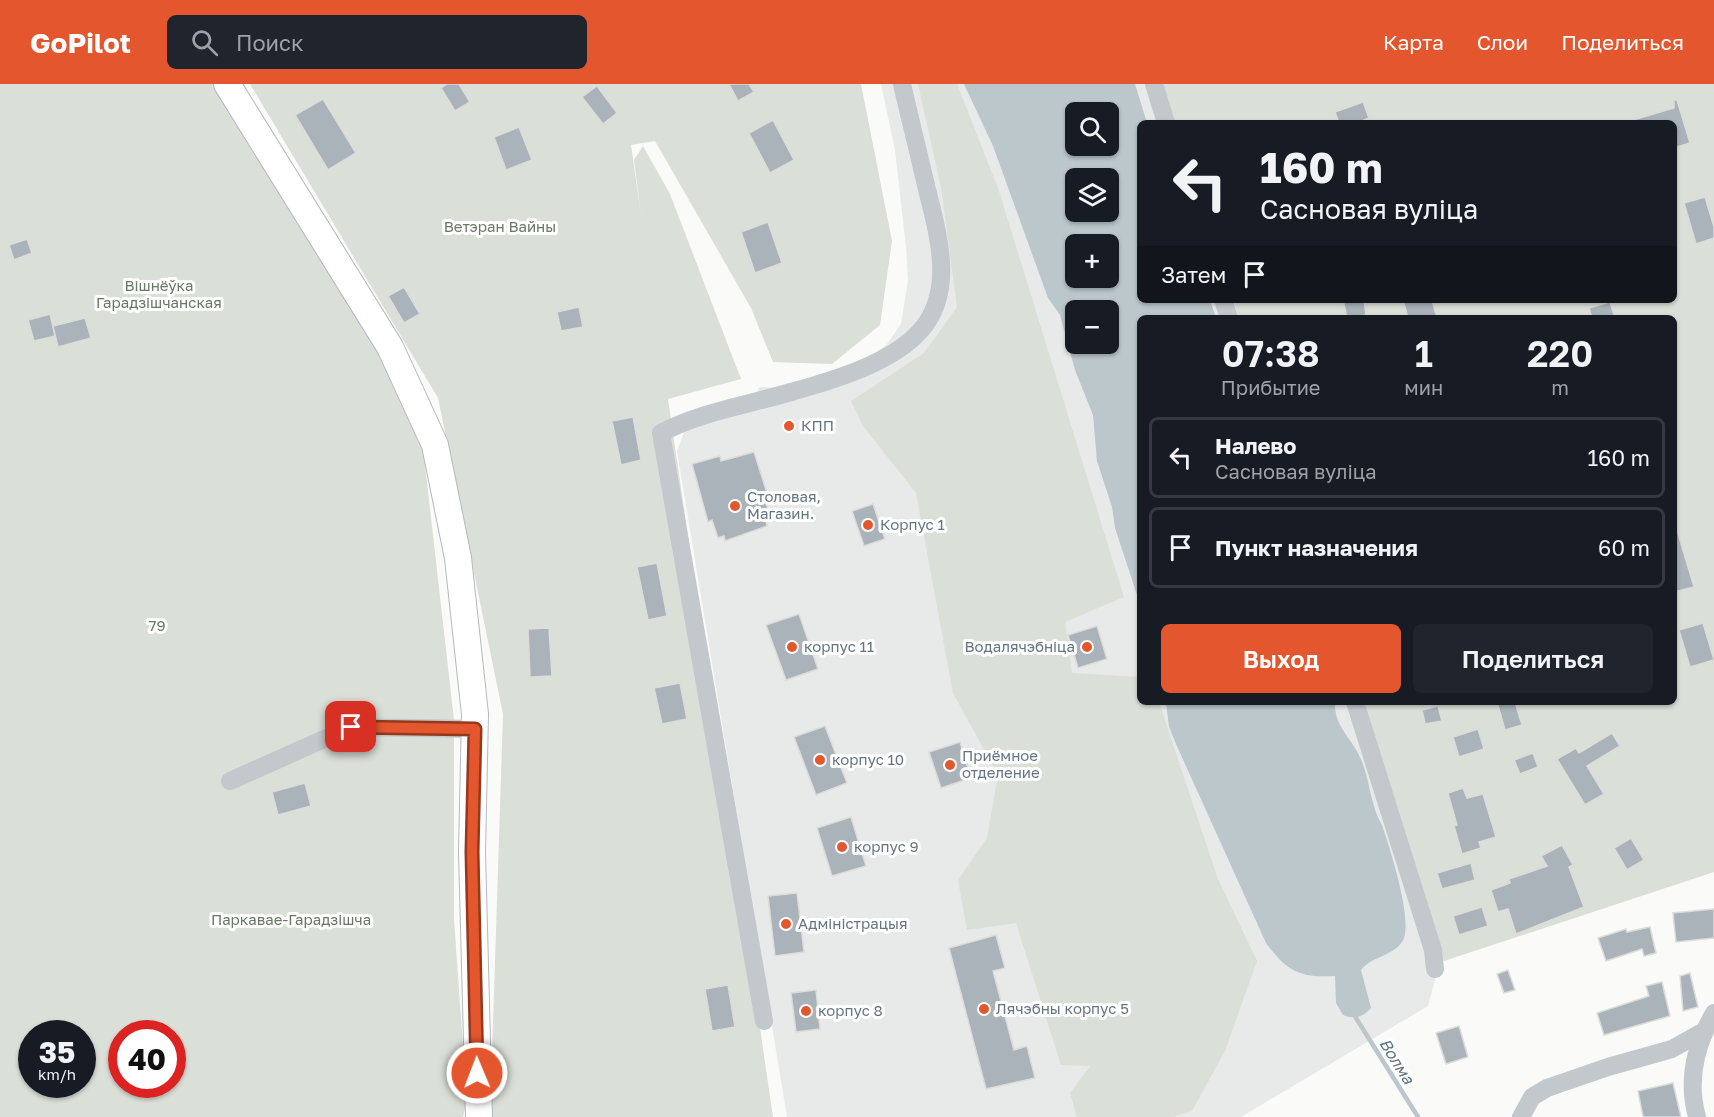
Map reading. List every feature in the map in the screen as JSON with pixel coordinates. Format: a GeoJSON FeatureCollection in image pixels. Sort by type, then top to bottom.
{"type":"FeatureCollection","features":[{"type":"Feature","properties":{"kind":"street"},"geometry":{"type":"LineString","coordinates":[[227,84],[390,347],[435,445],[458,558],[475,729],[472,852],[479,1117]]}},
{"type":"Feature","properties":{"kind":"street"},"geometry":{"type":"LineString","coordinates":[[764,1021],[661,433],[683,421],[791,392],[880,360],[911,340],[929,320],[940,289],[940,252],[902,84]]}},
{"type":"Feature","properties":{"kind":"street"},"geometry":{"type":"LineString","coordinates":[[1154,84],[1165,120]]}},
{"type":"Feature","properties":{"kind":"street"},"geometry":{"type":"LineString","coordinates":[[1356,705],[1433,950],[1435,969]]}},
{"type":"Feature","properties":{"kind":"street"},"geometry":{"type":"LineString","coordinates":[[230,781],[351,727],[475,729]]}},
{"type":"Feature","properties":{"kind":"street"},"geometry":{"type":"LineString","coordinates":[[1697,1117],[1691,1083],[1704,1031],[1714,1013]]}},
{"type":"Feature","properties":{"kind":"street"},"geometry":{"type":"LineString","coordinates":[[1521,1117],[1532,1097],[1547,1088],[1608,1066],[1672,1049],[1704,1031]]}},
{"type":"Feature","properties":{"kind":"shaded area"},"geometry":{"type":"Polygon","coordinates":[[[881,84],[1157,84],[1169,120],[1137,120],[1137,303],[1234,303],[1238,315],[1137,315],[1137,705],[1362,705],[1444,961],[1438,969],[1428,1006],[1241,1117],[787,1117],[677,451],[686,427],[753,406],[759,387],[780,388],[858,366],[887,344],[901,324],[908,280],[895,150],[881,84]]]}},
{"type":"Feature","properties":{"kind":"shaded area"},"geometry":{"type":"Polygon","coordinates":[[[964,84],[1135,84],[1146,120],[1137,120],[1137,303],[1211,303],[1215,315],[1137,315],[1137,595],[1115,528],[1112,507],[1097,461],[1093,415],[1071,354],[1119,354],[1119,300],[1065,300],[1065,333],[1060,315],[1048,298],[993,146],[964,84]]]}},
{"type":"Feature","properties":{"kind":"shaded area"},"geometry":{"type":"Polygon","coordinates":[[[1166,705],[1335,705],[1339,723],[1358,753],[1365,770],[1374,808],[1382,825],[1395,867],[1405,919],[1405,933],[1398,947],[1365,965],[1361,970],[1371,1008],[1365,1014],[1358,1017],[1343,1015],[1336,1003],[1335,976],[1312,976],[1295,971],[1281,961],[1266,943],[1169,727],[1166,705]]]}},
{"type":"Feature","properties":{"kind":"green space"},"geometry":{"type":"Polygon","coordinates":[[[0,84],[215,84],[376,344],[423,447],[454,720],[454,920],[467,1101],[463,1117],[0,1117],[0,84]]]}},
{"type":"Feature","properties":{"kind":"green space","name":"Ветэран Вайны"},"geometry":{"type":"Polygon","coordinates":[[[250,84],[861,84],[892,241],[880,325],[832,364],[773,362],[751,308],[655,141],[631,145],[641,215],[634,160],[643,146],[670,194],[741,379],[668,399],[773,1117],[490,1117],[503,714],[438,398],[250,84]]]}},
{"type":"Feature","properties":{"kind":"green space"},"geometry":{"type":"Polygon","coordinates":[[[918,84],[957,84],[998,188],[1124,597],[1065,622],[1072,673],[1137,677],[1137,705],[1160,705],[1218,879],[1257,961],[1225,1051],[1192,1111],[1172,1117],[1077,1117],[1070,1093],[1090,1066],[1061,1065],[1016,923],[967,930],[958,880],[987,838],[998,775],[953,693],[916,493],[863,426],[851,401],[924,353],[957,307],[941,187],[918,84]]]}},
{"type":"Feature","properties":{"kind":"green space"},"geometry":{"type":"Polygon","coordinates":[[[1157,84],[1714,84],[1714,872],[1444,961],[1362,705],[1677,705],[1677,315],[1238,315],[1234,303],[1677,303],[1677,120],[1169,120],[1157,84]]]}},
{"type":"Feature","properties":{"kind":"building"},"geometry":{"type":"Polygon","coordinates":[[[447,84],[459,84],[470,102],[455,111],[441,88],[447,84]]]}},
{"type":"Feature","properties":{"kind":"building"},"geometry":{"type":"Polygon","coordinates":[[[729,84],[749,84],[754,92],[738,101],[729,84]]]}},
{"type":"Feature","properties":{"kind":"building"},"geometry":{"type":"Polygon","coordinates":[[[597,86],[617,113],[603,124],[582,97],[597,86]]]}},
{"type":"Feature","properties":{"kind":"building"},"geometry":{"type":"Polygon","coordinates":[[[323,99],[356,153],[328,170],[295,115],[323,99]]]}},
{"type":"Feature","properties":{"kind":"building"},"geometry":{"type":"Polygon","coordinates":[[[1674,100],[1677,100],[1690,143],[1677,147],[1677,120],[1633,120],[1674,108],[1674,100]]]}},
{"type":"Feature","properties":{"kind":"building"},"geometry":{"type":"Polygon","coordinates":[[[1363,102],[1369,118],[1338,120],[1335,112],[1363,102]]]}},
{"type":"Feature","properties":{"kind":"building"},"geometry":{"type":"Polygon","coordinates":[[[773,120],[794,160],[770,173],[749,133],[773,120]]]}},
{"type":"Feature","properties":{"kind":"building"},"geometry":{"type":"Polygon","coordinates":[[[519,127],[532,160],[506,170],[494,137],[519,127]]]}},
{"type":"Feature","properties":{"kind":"building"},"geometry":{"type":"Polygon","coordinates":[[[1705,197],[1714,227],[1714,238],[1696,244],[1684,203],[1705,197]]]}},
{"type":"Feature","properties":{"kind":"building"},"geometry":{"type":"Polygon","coordinates":[[[768,222],[782,263],[755,273],[741,232],[768,222]]]}},
{"type":"Feature","properties":{"kind":"building"},"geometry":{"type":"Polygon","coordinates":[[[27,239],[32,253],[14,260],[9,245],[27,239]]]}},
{"type":"Feature","properties":{"kind":"building"},"geometry":{"type":"Polygon","coordinates":[[[404,287],[420,314],[404,323],[388,296],[404,287]]]}},
{"type":"Feature","properties":{"kind":"building"},"geometry":{"type":"Polygon","coordinates":[[[1344,303],[1364,303],[1366,315],[1346,315],[1344,303]]]}},
{"type":"Feature","properties":{"kind":"building"},"geometry":{"type":"Polygon","coordinates":[[[1404,303],[1433,303],[1436,315],[1407,315],[1404,303]]]}},
{"type":"Feature","properties":{"kind":"building"},"geometry":{"type":"Polygon","coordinates":[[[1610,303],[1614,315],[1591,315],[1589,308],[1610,303]]]}},
{"type":"Feature","properties":{"kind":"building"},"geometry":{"type":"Polygon","coordinates":[[[579,307],[583,327],[561,331],[557,312],[579,307]]]}},
{"type":"Feature","properties":{"kind":"building"},"geometry":{"type":"Polygon","coordinates":[[[50,314],[55,336],[34,341],[28,320],[50,314]]]}},
{"type":"Feature","properties":{"kind":"building"},"geometry":{"type":"Polygon","coordinates":[[[85,318],[91,338],[58,347],[53,326],[85,318]]]}},
{"type":"Feature","properties":{"kind":"building"},"geometry":{"type":"Polygon","coordinates":[[[633,417],[641,460],[621,465],[612,421],[633,417]]]}},
{"type":"Feature","properties":{"kind":"building","name":"Столовая, Магазин."},"geometry":{"type":"Polygon","coordinates":[[[754,452],[767,493],[763,494],[771,519],[766,520],[767,526],[725,541],[724,536],[718,538],[712,520],[708,522],[692,464],[720,456],[721,461],[754,452]]]}},
{"type":"Feature","properties":{"kind":"building","name":"Корпус 1"},"geometry":{"type":"Polygon","coordinates":[[[873,504],[885,539],[864,546],[852,511],[873,504]]]}},
{"type":"Feature","properties":{"kind":"building"},"geometry":{"type":"Polygon","coordinates":[[[1677,530],[1694,587],[1677,591],[1677,530]]]}},
{"type":"Feature","properties":{"kind":"building"},"geometry":{"type":"Polygon","coordinates":[[[657,563],[667,616],[648,620],[637,567],[657,563]]]}},
{"type":"Feature","properties":{"kind":"building","name":"корпус 11"},"geometry":{"type":"Polygon","coordinates":[[[799,614],[818,669],[786,680],[766,625],[799,614]]]}},
{"type":"Feature","properties":{"kind":"building"},"geometry":{"type":"Polygon","coordinates":[[[1703,623],[1714,660],[1690,667],[1679,630],[1703,623]]]}},
{"type":"Feature","properties":{"kind":"building","name":"Водалячэбніца"},"geometry":{"type":"Polygon","coordinates":[[[1097,626],[1107,659],[1078,668],[1068,635],[1097,626]]]}},
{"type":"Feature","properties":{"kind":"building"},"geometry":{"type":"Polygon","coordinates":[[[549,628],[552,676],[530,677],[528,629],[549,628]]]}},
{"type":"Feature","properties":{"kind":"building"},"geometry":{"type":"Polygon","coordinates":[[[680,683],[687,719],[662,724],[654,688],[680,683]]]}},
{"type":"Feature","properties":{"kind":"building"},"geometry":{"type":"Polygon","coordinates":[[[1498,705],[1516,705],[1522,725],[1505,730],[1498,705]]]}},
{"type":"Feature","properties":{"kind":"building"},"geometry":{"type":"Polygon","coordinates":[[[1438,706],[1442,721],[1425,724],[1422,710],[1438,706]]]}},
{"type":"Feature","properties":{"kind":"building","name":"корпус 10"},"geometry":{"type":"Polygon","coordinates":[[[825,726],[847,783],[816,795],[794,737],[825,726]]]}},
{"type":"Feature","properties":{"kind":"building"},"geometry":{"type":"Polygon","coordinates":[[[1478,729],[1484,749],[1459,757],[1453,737],[1478,729]]]}},
{"type":"Feature","properties":{"kind":"building"},"geometry":{"type":"Polygon","coordinates":[[[1612,733],[1620,746],[1587,766],[1604,794],[1585,805],[1557,759],[1576,748],[1579,753],[1612,733]]]}},
{"type":"Feature","properties":{"kind":"building","name":"Приёмное отделение"},"geometry":{"type":"Polygon","coordinates":[[[960,742],[971,778],[941,788],[929,752],[960,742]]]}},
{"type":"Feature","properties":{"kind":"building"},"geometry":{"type":"Polygon","coordinates":[[[1533,753],[1538,767],[1520,774],[1514,760],[1533,753]]]}},
{"type":"Feature","properties":{"kind":"building"},"geometry":{"type":"Polygon","coordinates":[[[305,783],[311,806],[278,815],[272,792],[305,783]]]}},
{"type":"Feature","properties":{"kind":"building"},"geometry":{"type":"Polygon","coordinates":[[[1463,788],[1467,798],[1483,794],[1496,837],[1479,842],[1481,848],[1462,854],[1448,793],[1463,788]]]}},
{"type":"Feature","properties":{"kind":"building","name":"корпус 9"},"geometry":{"type":"Polygon","coordinates":[[[851,817],[866,866],[832,876],[817,828],[851,817]]]}},
{"type":"Feature","properties":{"kind":"building"},"geometry":{"type":"Polygon","coordinates":[[[1631,838],[1644,860],[1627,870],[1614,848],[1631,838]]]}},
{"type":"Feature","properties":{"kind":"building"},"geometry":{"type":"Polygon","coordinates":[[[1562,845],[1573,865],[1569,867],[1584,907],[1516,934],[1508,909],[1498,912],[1491,890],[1510,883],[1509,879],[1547,866],[1541,856],[1562,845]]]}},
{"type":"Feature","properties":{"kind":"building"},"geometry":{"type":"Polygon","coordinates":[[[1471,863],[1475,880],[1442,889],[1437,873],[1471,863]]]}},
{"type":"Feature","properties":{"kind":"building","name":"Адміністрацыя"},"geometry":{"type":"Polygon","coordinates":[[[797,893],[804,952],[775,956],[768,896],[797,893]]]}},
{"type":"Feature","properties":{"kind":"building"},"geometry":{"type":"Polygon","coordinates":[[[1482,907],[1488,926],[1459,935],[1453,916],[1482,907]]]}},
{"type":"Feature","properties":{"kind":"building"},"geometry":{"type":"Polygon","coordinates":[[[1714,909],[1714,938],[1676,942],[1673,913],[1714,909]]]}},
{"type":"Feature","properties":{"kind":"building"},"geometry":{"type":"Polygon","coordinates":[[[1650,927],[1656,953],[1644,956],[1642,949],[1606,961],[1598,938],[1626,929],[1627,932],[1650,927]]]}},
{"type":"Feature","properties":{"kind":"building","name":"Лячэбны корпус 5"},"geometry":{"type":"Polygon","coordinates":[[[996,935],[1005,968],[993,971],[1014,1050],[1027,1046],[1035,1078],[986,1089],[949,948],[996,935]]]}},
{"type":"Feature","properties":{"kind":"building"},"geometry":{"type":"Polygon","coordinates":[[[1508,970],[1515,990],[1504,993],[1497,974],[1508,970]]]}},
{"type":"Feature","properties":{"kind":"building"},"geometry":{"type":"Polygon","coordinates":[[[1690,973],[1698,1007],[1683,1011],[1680,976],[1690,973]]]}},
{"type":"Feature","properties":{"kind":"building"},"geometry":{"type":"Polygon","coordinates":[[[1662,982],[1670,1016],[1604,1035],[1597,1013],[1649,996],[1646,986],[1662,982]]]}},
{"type":"Feature","properties":{"kind":"building"},"geometry":{"type":"Polygon","coordinates":[[[728,985],[735,1027],[712,1031],[705,989],[728,985]]]}},
{"type":"Feature","properties":{"kind":"building","name":"корпус 8"},"geometry":{"type":"Polygon","coordinates":[[[816,990],[820,1029],[796,1032],[791,993],[816,990]]]}},
{"type":"Feature","properties":{"kind":"building"},"geometry":{"type":"Polygon","coordinates":[[[1459,1026],[1468,1057],[1446,1064],[1436,1033],[1459,1026]]]}},
{"type":"Feature","properties":{"kind":"building"},"geometry":{"type":"Polygon","coordinates":[[[1673,1083],[1681,1117],[1643,1117],[1638,1091],[1673,1083]]]}},
{"type":"Feature","properties":{"kind":"waterway","name":"Волма"},"geometry":{"type":"LineString","coordinates":[[1356,1018],[1418,1117]]}},
{"type":"Feature","properties":{"kind":"place","name":"КПП"},"geometry":{"type":"Point","coordinates":[789,426]}},
{"type":"Feature","properties":{"kind":"place","name":"Столовая, Магазин."},"geometry":{"type":"Point","coordinates":[735,506]}},
{"type":"Feature","properties":{"kind":"place","name":"Корпус 1"},"geometry":{"type":"Point","coordinates":[868,525]}},
{"type":"Feature","properties":{"kind":"place","name":"корпус 11"},"geometry":{"type":"Point","coordinates":[792,647]}},
{"type":"Feature","properties":{"kind":"place","name":"Водалячэбніца"},"geometry":{"type":"Point","coordinates":[1087,647]}},
{"type":"Feature","properties":{"kind":"place","name":"корпус 10"},"geometry":{"type":"Point","coordinates":[820,760]}},
{"type":"Feature","properties":{"kind":"place","name":"Приёмное отделение"},"geometry":{"type":"Point","coordinates":[950,765]}},
{"type":"Feature","properties":{"kind":"place","name":"корпус 9"},"geometry":{"type":"Point","coordinates":[842,847]}},
{"type":"Feature","properties":{"kind":"place","name":"Адміністрацыя"},"geometry":{"type":"Point","coordinates":[786,924]}},
{"type":"Feature","properties":{"kind":"place","name":"Лячэбны корпус 5"},"geometry":{"type":"Point","coordinates":[984,1009]}},
{"type":"Feature","properties":{"kind":"place","name":"корпус 8"},"geometry":{"type":"Point","coordinates":[806,1011]}},
{"type":"Feature","properties":{"kind":"route"},"geometry":{"type":"LineString","coordinates":[[351,727],[475,729],[472,852],[477,1073]]}},
{"type":"Feature","properties":{"kind":"park label","name":"Вішнёўка Гарадзішчанская"},"geometry":{"type":"Point","coordinates":[159,294]}},
{"type":"Feature","properties":{"kind":"park label","name":"79"},"geometry":{"type":"Point","coordinates":[157,626]}},
{"type":"Feature","properties":{"kind":"park label","name":"Паркавае-Гарадзішча"},"geometry":{"type":"Point","coordinates":[291,920]}}]}
